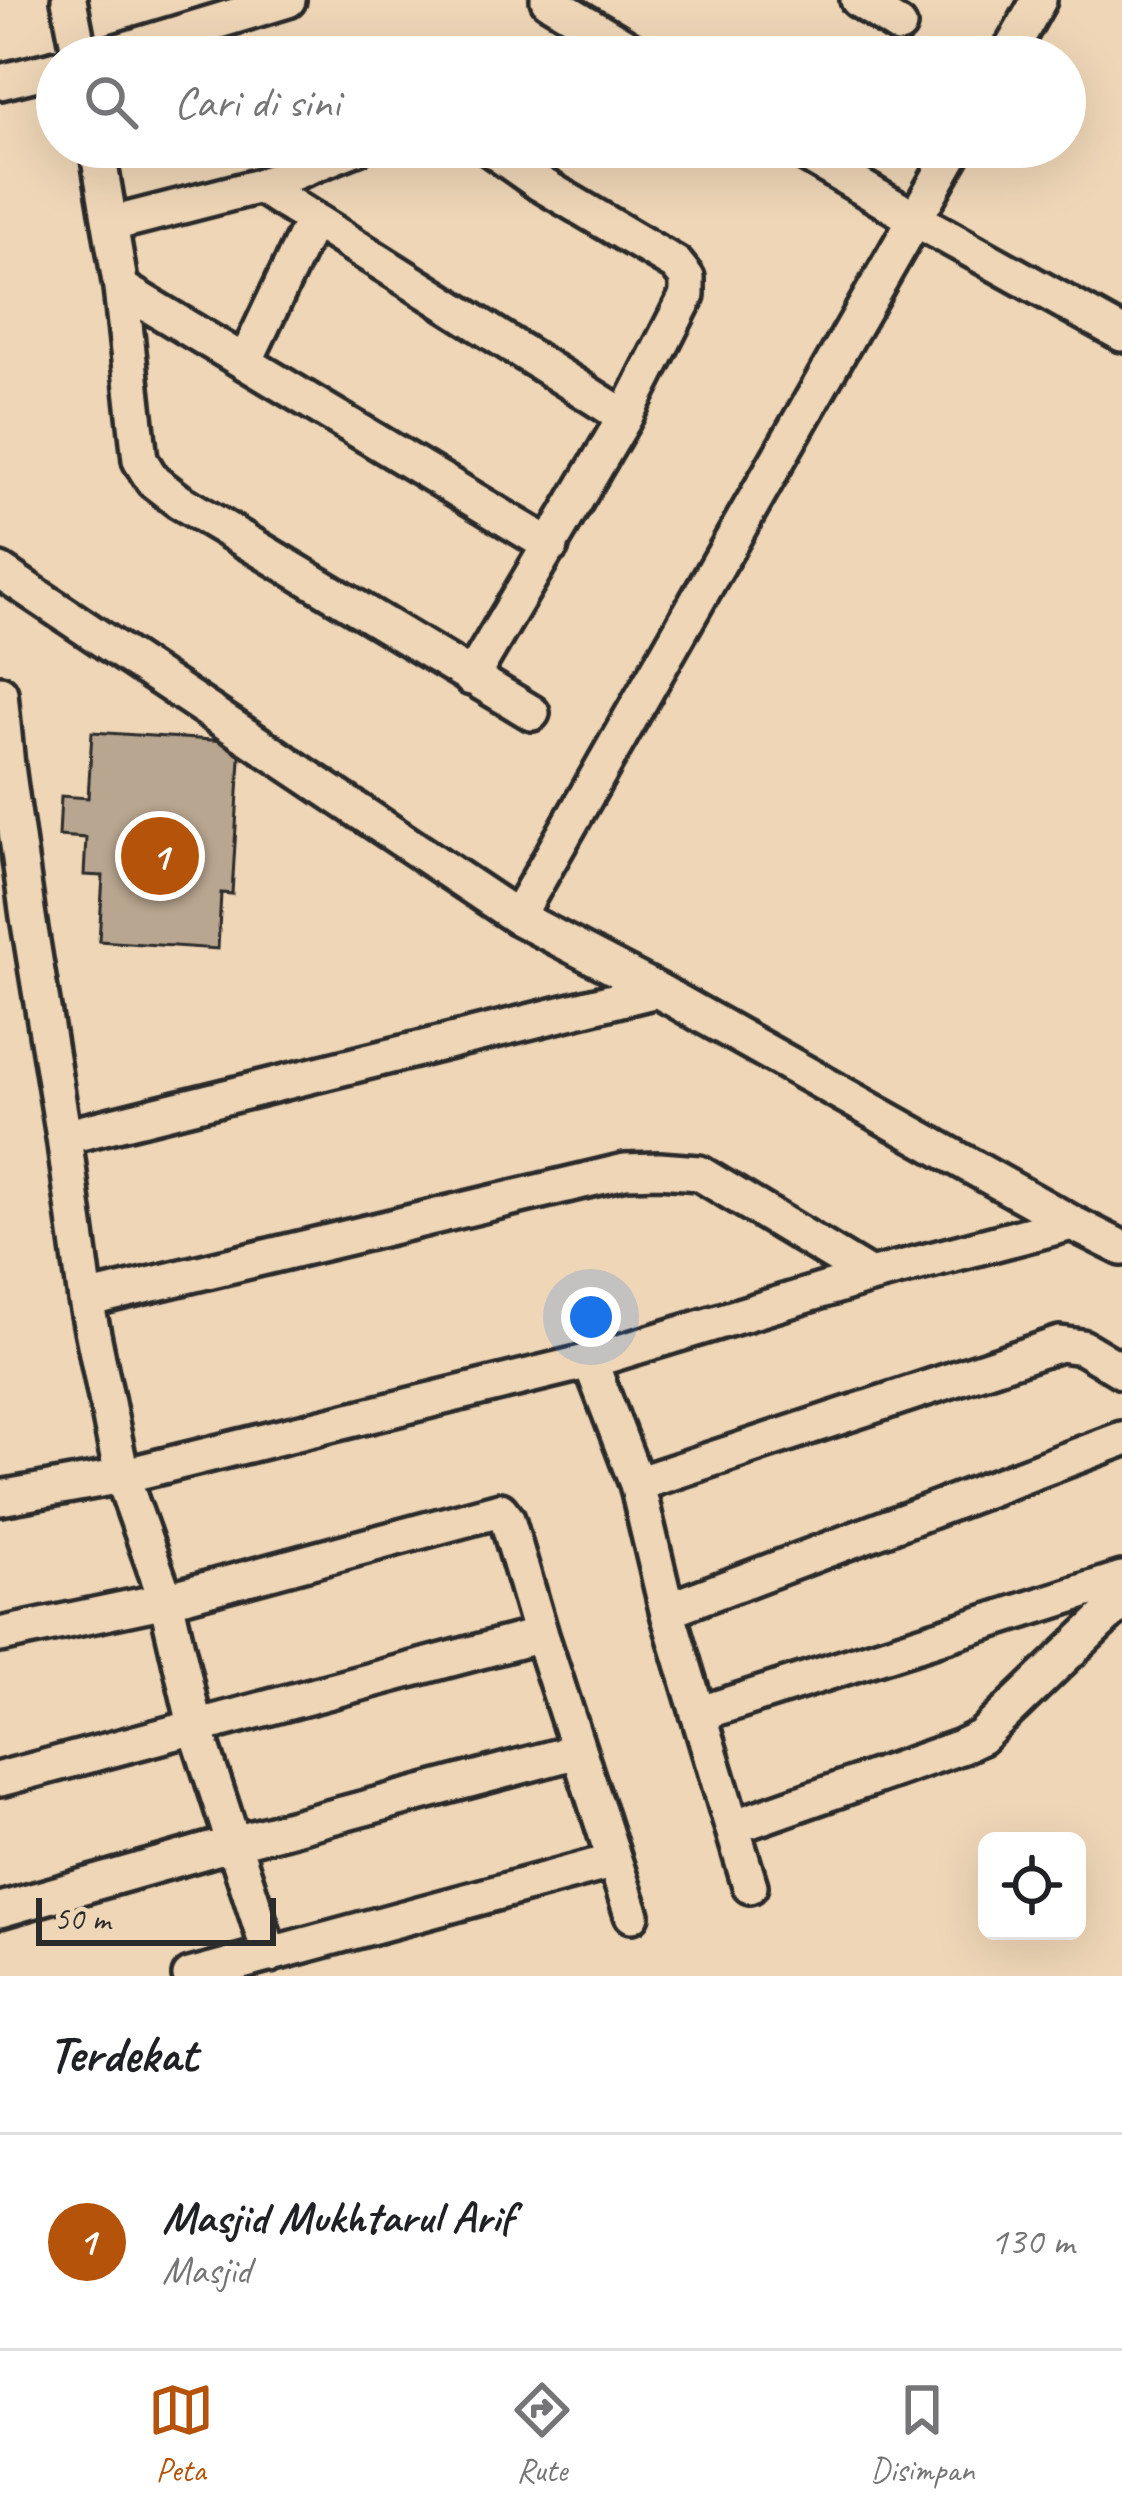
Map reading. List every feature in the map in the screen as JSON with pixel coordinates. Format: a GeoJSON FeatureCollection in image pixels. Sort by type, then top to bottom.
{"type":"FeatureCollection","features":[{"type":"Feature","properties":{"kind":"street"},"geometry":{"type":"LineString","coordinates":[[69,0],[76,36]]}},
{"type":"Feature","properties":{"kind":"street"},"geometry":{"type":"LineString","coordinates":[[169,36],[288,0]]}},
{"type":"Feature","properties":{"kind":"street"},"geometry":{"type":"LineString","coordinates":[[548,0],[608,36]]}},
{"type":"Feature","properties":{"kind":"street"},"geometry":{"type":"LineString","coordinates":[[858,0],[899,26]]}},
{"type":"Feature","properties":{"kind":"street"},"geometry":{"type":"LineString","coordinates":[[1019,36],[1039,0]]}},
{"type":"Feature","properties":{"kind":"street"},"geometry":{"type":"LineString","coordinates":[[0,82],[36,73]]}},
{"type":"Feature","properties":{"kind":"street"},"geometry":{"type":"LineString","coordinates":[[101,168],[122,288],[140,460],[153,481],[532,713]]}},
{"type":"Feature","properties":{"kind":"street"},"geometry":{"type":"LineString","coordinates":[[112,224],[260,186],[305,168]]}},
{"type":"Feature","properties":{"kind":"street"},"geometry":{"type":"LineString","coordinates":[[471,678],[625,417],[687,295],[687,278],[676,264],[518,168]]}},
{"type":"Feature","properties":{"kind":"street"},"geometry":{"type":"LineString","coordinates":[[829,168],[1122,334]]}},
{"type":"Feature","properties":{"kind":"street"},"geometry":{"type":"LineString","coordinates":[[517,917],[944,168]]}},
{"type":"Feature","properties":{"kind":"street"},"geometry":{"type":"LineString","coordinates":[[260,186],[625,417]]}},
{"type":"Feature","properties":{"kind":"street"},"geometry":{"type":"LineString","coordinates":[[244,362],[313,219]]}},
{"type":"Feature","properties":{"kind":"street"},"geometry":{"type":"LineString","coordinates":[[122,288],[551,546]]}},
{"type":"Feature","properties":{"kind":"street"},"geometry":{"type":"LineString","coordinates":[[0,572],[517,917],[1122,1248]]}},
{"type":"Feature","properties":{"kind":"street"},"geometry":{"type":"LineString","coordinates":[[0,693],[14,922],[64,1137],[86,1300],[122,1476],[166,1600],[196,1725],[270,1955]]}},
{"type":"Feature","properties":{"kind":"street"},"geometry":{"type":"LineString","coordinates":[[64,1137],[657,990]]}},
{"type":"Feature","properties":{"kind":"street"},"geometry":{"type":"LineString","coordinates":[[86,1300],[603,1177],[659,1169],[699,1173],[871,1276]]}},
{"type":"Feature","properties":{"kind":"street"},"geometry":{"type":"LineString","coordinates":[[0,1498],[122,1476],[590,1361],[871,1276],[1072,1223]]}},
{"type":"Feature","properties":{"kind":"street"},"geometry":{"type":"LineString","coordinates":[[638,1484],[1060,1344],[1082,1346],[1122,1371]]}},
{"type":"Feature","properties":{"kind":"street"},"geometry":{"type":"LineString","coordinates":[[590,1361],[638,1484],[667,1610],[750,1886]]}},
{"type":"Feature","properties":{"kind":"street"},"geometry":{"type":"LineString","coordinates":[[667,1610],[1122,1438]]}},
{"type":"Feature","properties":{"kind":"street"},"geometry":{"type":"LineString","coordinates":[[0,1635],[166,1600],[500,1510],[507,1519],[632,1915]]}},
{"type":"Feature","properties":{"kind":"street"},"geometry":{"type":"LineString","coordinates":[[698,1714],[1122,1579]]}},
{"type":"Feature","properties":{"kind":"street"},"geometry":{"type":"LineString","coordinates":[[733,1827],[982,1737],[1122,1601]]}},
{"type":"Feature","properties":{"kind":"street"},"geometry":{"type":"LineString","coordinates":[[0,1779],[541,1635]]}},
{"type":"Feature","properties":{"kind":"street"},"geometry":{"type":"LineString","coordinates":[[0,1910],[578,1751]]}},
{"type":"Feature","properties":{"kind":"street"},"geometry":{"type":"LineString","coordinates":[[190,1976],[614,1861]]}},
{"type":"Feature","properties":{"kind":"building"},"geometry":{"type":"Polygon","coordinates":[[[92,732],[241,742],[232,894],[221,893],[218,949],[99,941],[103,876],[84,875],[86,838],[59,836],[61,796],[88,798],[92,732]]]}},
{"type":"Feature","properties":{"kind":"place","name":"Masjid Mukhtarul Arif"},"geometry":{"type":"Point","coordinates":[160,856]}}]}
